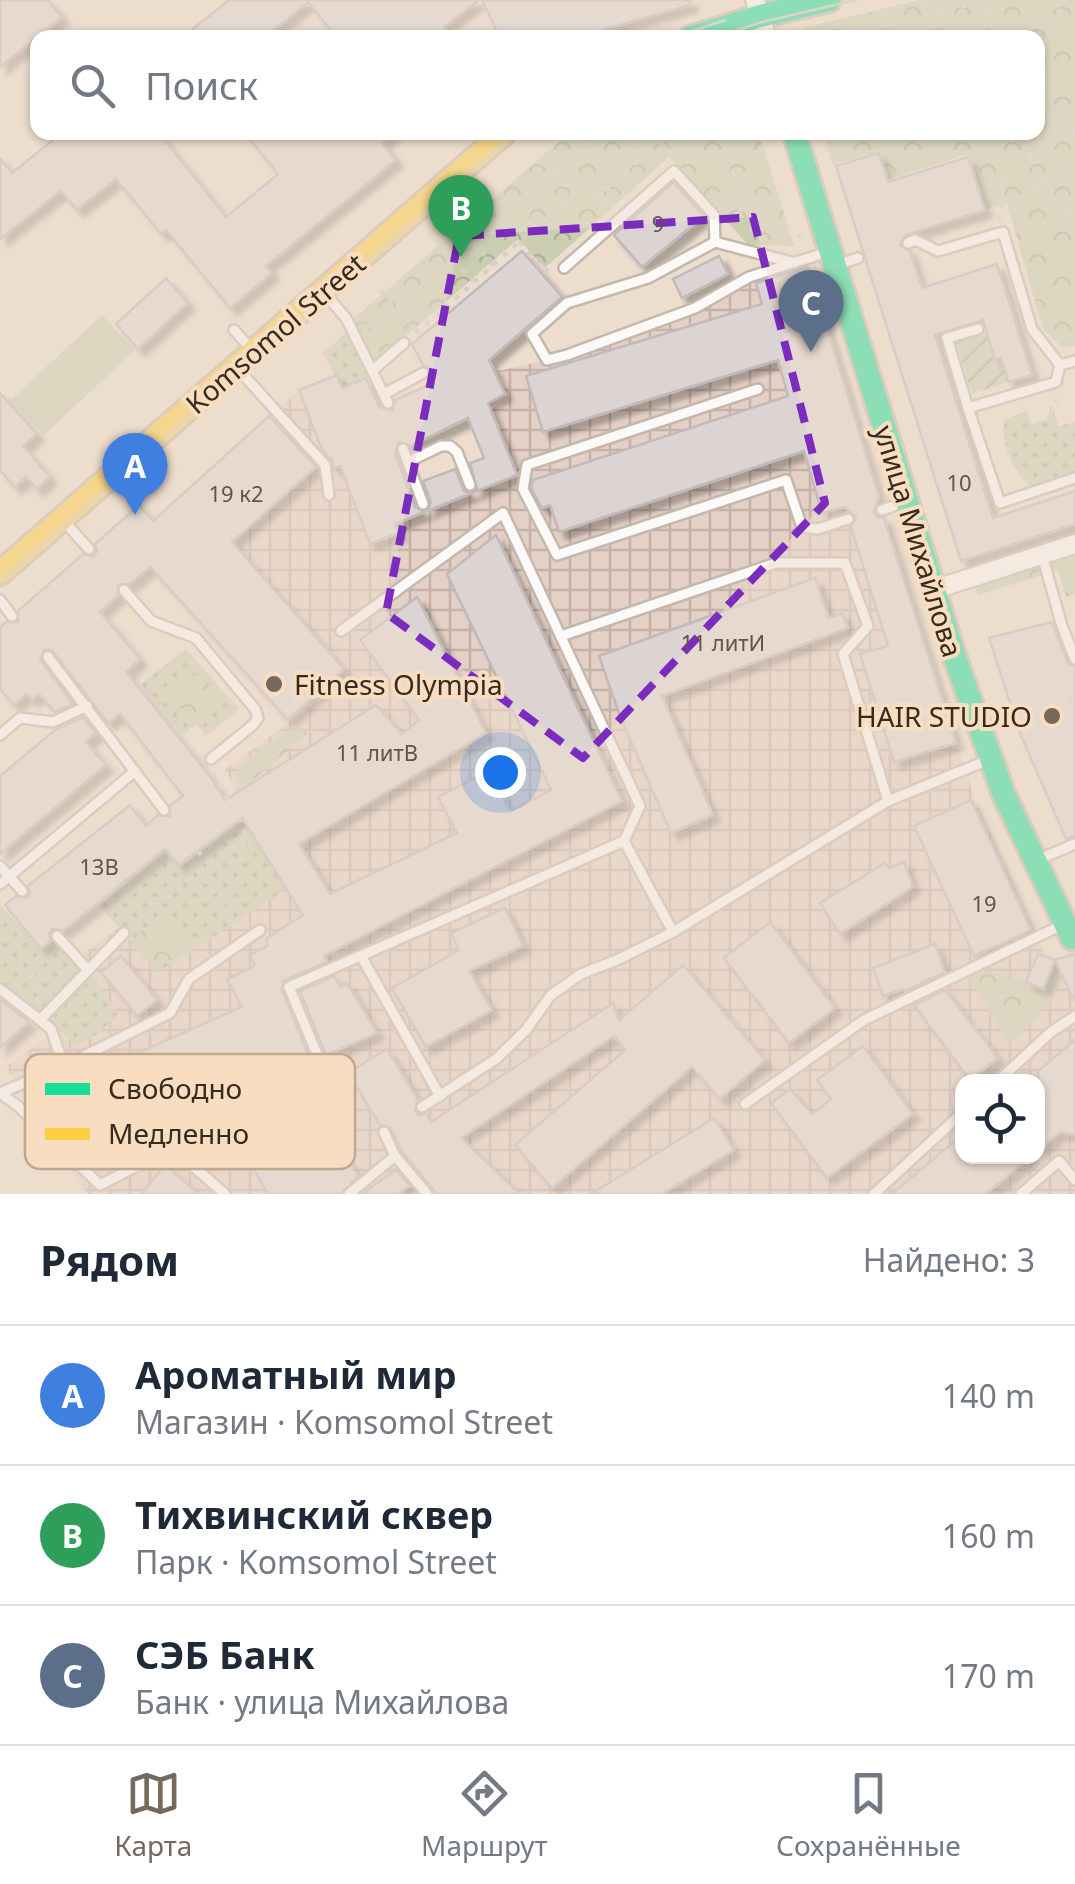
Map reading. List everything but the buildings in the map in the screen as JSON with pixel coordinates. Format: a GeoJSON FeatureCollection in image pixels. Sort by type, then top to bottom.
{"type":"FeatureCollection","features":[{"type":"Feature","properties":{"kind":"street"},"geometry":{"type":"LineString","coordinates":[[718,30],[828,0]]}},
{"type":"Feature","properties":{"kind":"street","name":"Komsomol Street"},"geometry":{"type":"LineString","coordinates":[[0,573],[496,140]]}},
{"type":"Feature","properties":{"kind":"street","name":"улица Михайлова"},"geometry":{"type":"LineString","coordinates":[[796,140],[933,590],[990,759],[1072,936]]}},
{"type":"Feature","properties":{"kind":"street"},"geometry":{"type":"LineString","coordinates":[[933,590],[1075,544]]}},
{"type":"Feature","properties":{"kind":"lane"},"geometry":{"type":"LineString","coordinates":[[564,268],[674,171],[714,215],[715,242]]}},
{"type":"Feature","properties":{"kind":"lane"},"geometry":{"type":"LineString","coordinates":[[908,242],[916,240],[938,251],[1003,232],[1032,329],[1060,364]]}},
{"type":"Feature","properties":{"kind":"lane"},"geometry":{"type":"LineString","coordinates":[[795,262],[715,242],[648,278],[567,304],[532,334],[547,360],[695,308],[749,277],[795,262],[858,258]]}},
{"type":"Feature","properties":{"kind":"lane"},"geometry":{"type":"LineString","coordinates":[[323,292],[350,325],[386,398],[423,373]]}},
{"type":"Feature","properties":{"kind":"lane"},"geometry":{"type":"LineString","coordinates":[[978,328],[947,338],[1000,503],[1075,478]]}},
{"type":"Feature","properties":{"kind":"lane"},"geometry":{"type":"LineString","coordinates":[[234,330],[245,360],[326,465],[330,494]]}},
{"type":"Feature","properties":{"kind":"lane"},"geometry":{"type":"LineString","coordinates":[[373,370],[404,343]]}},
{"type":"Feature","properties":{"kind":"lane"},"geometry":{"type":"LineString","coordinates":[[1060,364],[1075,361]]}},
{"type":"Feature","properties":{"kind":"lane"},"geometry":{"type":"LineString","coordinates":[[968,408],[1056,382],[1060,364]]}},
{"type":"Feature","properties":{"kind":"lane"},"geometry":{"type":"LineString","coordinates":[[758,389],[527,464],[523,489],[557,555],[786,480],[802,527],[818,529],[848,519]]}},
{"type":"Feature","properties":{"kind":"lane"},"geometry":{"type":"LineString","coordinates":[[408,462],[441,446],[450,446],[457,452],[470,485]]}},
{"type":"Feature","properties":{"kind":"lane"},"geometry":{"type":"LineString","coordinates":[[403,449],[423,504]]}},
{"type":"Feature","properties":{"kind":"lane"},"geometry":{"type":"LineString","coordinates":[[882,510],[906,501]]}},
{"type":"Feature","properties":{"kind":"lane"},"geometry":{"type":"LineString","coordinates":[[316,1054],[288,987],[624,841],[640,806],[504,513],[341,631]]}},
{"type":"Feature","properties":{"kind":"lane"},"geometry":{"type":"LineString","coordinates":[[62,519],[89,549]]}},
{"type":"Feature","properties":{"kind":"lane"},"geometry":{"type":"LineString","coordinates":[[1042,554],[1075,658]]}},
{"type":"Feature","properties":{"kind":"lane"},"geometry":{"type":"LineString","coordinates":[[560,636],[776,563],[845,563],[868,626],[843,654],[888,801]]}},
{"type":"Feature","properties":{"kind":"lane"},"geometry":{"type":"LineString","coordinates":[[124,590],[150,621],[196,638],[255,709],[258,718],[253,725],[211,759]]}},
{"type":"Feature","properties":{"kind":"lane"},"geometry":{"type":"LineString","coordinates":[[0,600],[12,616]]}},
{"type":"Feature","properties":{"kind":"lane"},"geometry":{"type":"LineString","coordinates":[[48,657],[164,810]]}},
{"type":"Feature","properties":{"kind":"lane"},"geometry":{"type":"LineString","coordinates":[[0,735],[20,718],[53,722],[87,706]]}},
{"type":"Feature","properties":{"kind":"lane"},"geometry":{"type":"LineString","coordinates":[[422,1107],[496,1059],[526,1030],[551,995],[580,974],[673,932],[888,801],[990,759]]}},
{"type":"Feature","properties":{"kind":"lane"},"geometry":{"type":"LineString","coordinates":[[4,880],[135,771]]}},
{"type":"Feature","properties":{"kind":"lane"},"geometry":{"type":"LineString","coordinates":[[624,841],[673,932]]}},
{"type":"Feature","properties":{"kind":"lane"},"geometry":{"type":"LineString","coordinates":[[1034,861],[1075,844]]}},
{"type":"Feature","properties":{"kind":"lane"},"geometry":{"type":"LineString","coordinates":[[0,866],[4,880],[22,891]]}},
{"type":"Feature","properties":{"kind":"lane"},"geometry":{"type":"LineString","coordinates":[[88,1054],[170,1014],[190,979],[260,930]]}},
{"type":"Feature","properties":{"kind":"lane"},"geometry":{"type":"LineString","coordinates":[[40,1020],[124,933]]}},
{"type":"Feature","properties":{"kind":"lane"},"geometry":{"type":"LineString","coordinates":[[57,936],[86,969]]}},
{"type":"Feature","properties":{"kind":"lane"},"geometry":{"type":"LineString","coordinates":[[745,1104],[864,1020],[1072,936]]}},
{"type":"Feature","properties":{"kind":"lane"},"geometry":{"type":"LineString","coordinates":[[361,956],[440,1096]]}},
{"type":"Feature","properties":{"kind":"lane"},"geometry":{"type":"LineString","coordinates":[[0,989],[51,1029],[60,1054]]}},
{"type":"Feature","properties":{"kind":"lane"},"geometry":{"type":"LineString","coordinates":[[1006,1074],[1051,1032],[1075,1016]]}},
{"type":"Feature","properties":{"kind":"lane"},"geometry":{"type":"LineString","coordinates":[[0,1094],[25,1083]]}},
{"type":"Feature","properties":{"kind":"lane"},"geometry":{"type":"LineString","coordinates":[[0,1094],[25,1113]]}},
{"type":"Feature","properties":{"kind":"lane"},"geometry":{"type":"LineString","coordinates":[[874,1194],[955,1119]]}},
{"type":"Feature","properties":{"kind":"lane"},"geometry":{"type":"LineString","coordinates":[[384,1132],[395,1156],[427,1194]]}},
{"type":"Feature","properties":{"kind":"lane"},"geometry":{"type":"LineString","coordinates":[[349,1194],[395,1156]]}},
{"type":"Feature","properties":{"kind":"lane"},"geometry":{"type":"LineString","coordinates":[[1021,1194],[1059,1162],[1075,1180]]}},
{"type":"Feature","properties":{"kind":"lane"},"geometry":{"type":"LineString","coordinates":[[83,1169],[100,1185],[131,1169]]}},
{"type":"Feature","properties":{"kind":"lane"},"geometry":{"type":"LineString","coordinates":[[196,1169],[225,1194]]}},
{"type":"Feature","properties":{"kind":"path"},"geometry":{"type":"LineString","coordinates":[[922,0],[926,14]]}},
{"type":"Feature","properties":{"kind":"path"},"geometry":{"type":"LineString","coordinates":[[1045,44],[1063,0]]}},
{"type":"Feature","properties":{"kind":"path"},"geometry":{"type":"LineString","coordinates":[[857,30],[990,1],[994,30]]}},
{"type":"Feature","properties":{"kind":"path"},"geometry":{"type":"LineString","coordinates":[[913,17],[916,30]]}},
{"type":"Feature","properties":{"kind":"path"},"geometry":{"type":"LineString","coordinates":[[976,30],[993,26]]}},
{"type":"Feature","properties":{"kind":"path"},"geometry":{"type":"LineString","coordinates":[[1045,117],[1075,132]]}},
{"type":"Feature","properties":{"kind":"path"},"geometry":{"type":"LineString","coordinates":[[1028,155],[1051,150],[1064,129]]}},
{"type":"Feature","properties":{"kind":"path"},"geometry":{"type":"LineString","coordinates":[[350,325],[372,326],[396,308],[591,140]]}},
{"type":"Feature","properties":{"kind":"path"},"geometry":{"type":"LineString","coordinates":[[596,199],[642,157],[627,140]]}},
{"type":"Feature","properties":{"kind":"path"},"geometry":{"type":"LineString","coordinates":[[658,140],[682,164],[705,140]]}},
{"type":"Feature","properties":{"kind":"path"},"geometry":{"type":"LineString","coordinates":[[724,140],[734,173],[750,196],[754,210],[753,228],[740,248]]}},
{"type":"Feature","properties":{"kind":"path"},"geometry":{"type":"LineString","coordinates":[[1003,232],[997,211],[1012,140]]}},
{"type":"Feature","properties":{"kind":"path"},"geometry":{"type":"LineString","coordinates":[[1023,140],[1046,185],[1075,215]]}},
{"type":"Feature","properties":{"kind":"path"},"geometry":{"type":"LineString","coordinates":[[404,343],[630,143]]}},
{"type":"Feature","properties":{"kind":"path"},"geometry":{"type":"LineString","coordinates":[[1000,206],[1046,185],[1075,165]]}},
{"type":"Feature","properties":{"kind":"path"},"geometry":{"type":"LineString","coordinates":[[552,173],[573,194]]}},
{"type":"Feature","properties":{"kind":"path"},"geometry":{"type":"LineString","coordinates":[[583,185],[617,221]]}},
{"type":"Feature","properties":{"kind":"path"},"geometry":{"type":"LineString","coordinates":[[710,189],[753,220],[802,236]]}},
{"type":"Feature","properties":{"kind":"path"},"geometry":{"type":"LineString","coordinates":[[436,240],[474,282]]}},
{"type":"Feature","properties":{"kind":"path"},"geometry":{"type":"LineString","coordinates":[[472,242],[493,265]]}},
{"type":"Feature","properties":{"kind":"path"},"geometry":{"type":"LineString","coordinates":[[518,242],[545,272],[552,266],[564,268]]}},
{"type":"Feature","properties":{"kind":"path"},"geometry":{"type":"LineString","coordinates":[[380,290],[418,332]]}},
{"type":"Feature","properties":{"kind":"path"},"geometry":{"type":"LineString","coordinates":[[1062,393],[1053,401],[1053,418],[1061,432],[1075,440]]}},
{"type":"Feature","properties":{"kind":"path"},"geometry":{"type":"LineString","coordinates":[[214,776],[246,837],[232,894],[224,904]]}},
{"type":"Feature","properties":{"kind":"path"},"geometry":{"type":"LineString","coordinates":[[124,933],[246,837]]}},
{"type":"Feature","properties":{"kind":"path"},"geometry":{"type":"LineString","coordinates":[[198,851],[209,865]]}},
{"type":"Feature","properties":{"kind":"path"},"geometry":{"type":"LineString","coordinates":[[198,872],[248,938]]}},
{"type":"Feature","properties":{"kind":"path"},"geometry":{"type":"LineString","coordinates":[[0,948],[36,980],[40,1020]]}},
{"type":"Feature","properties":{"kind":"path"},"geometry":{"type":"LineString","coordinates":[[30,975],[86,969]]}},
{"type":"Feature","properties":{"kind":"path"},"geometry":{"type":"LineString","coordinates":[[975,1028],[995,1008],[1014,978]]}},
{"type":"Feature","properties":{"kind":"highlighted area"},"geometry":{"type":"Polygon","coordinates":[[[753,217],[825,503],[583,758],[386,613],[459,236],[753,217]]]}},
{"type":"Feature","properties":{"kind":"shaded area"},"geometry":{"type":"Polygon","coordinates":[[[807,261],[974,798],[1046,957],[1055,960],[1075,951],[1075,1194],[87,1194],[71,1169],[355,1169],[355,1054],[25,1054],[25,1097],[6,1067],[75,1017],[48,980],[256,826],[225,769],[320,700],[153,521],[299,390],[337,376],[395,523],[465,496],[494,484],[457,390],[494,372],[547,360],[695,308],[754,279],[807,261]]]}},
{"type":"Feature","properties":{"kind":"green space"},"geometry":{"type":"Polygon","coordinates":[[[919,0],[1075,0],[1075,346],[1062,347],[1043,329],[1007,204],[986,209],[969,154],[889,179],[880,151],[833,165],[825,140],[1045,140],[1045,30],[803,28],[919,0]]]}},
{"type":"Feature","properties":{"kind":"green space"},"geometry":{"type":"Polygon","coordinates":[[[561,140],[761,140],[794,246],[748,245],[669,157],[545,268],[518,239],[373,365],[351,321],[561,140]]]}},
{"type":"Feature","properties":{"kind":"green space"},"geometry":{"type":"Polygon","coordinates":[[[102,315],[135,350],[44,435],[11,400],[102,315]]]}},
{"type":"Feature","properties":{"kind":"green space"},"geometry":{"type":"Polygon","coordinates":[[[347,332],[367,377],[342,388],[323,353],[347,332]]]}},
{"type":"Feature","properties":{"kind":"green space"},"geometry":{"type":"Polygon","coordinates":[[[987,333],[995,359],[1001,358],[1008,382],[972,394],[956,342],[987,333]]]}},
{"type":"Feature","properties":{"kind":"green space"},"geometry":{"type":"Polygon","coordinates":[[[1051,404],[1059,426],[1075,422],[1075,472],[1032,487],[1010,457],[1004,438],[1005,420],[1027,411],[1031,424],[1047,419],[1051,404]]]}},
{"type":"Feature","properties":{"kind":"green space"},"geometry":{"type":"Polygon","coordinates":[[[1075,553],[1075,595],[1066,597],[1058,570],[978,595],[974,585],[1075,553]]]}},
{"type":"Feature","properties":{"kind":"green space"},"geometry":{"type":"Polygon","coordinates":[[[186,649],[239,709],[206,736],[196,724],[183,735],[141,684],[186,649]]]}},
{"type":"Feature","properties":{"kind":"green space"},"geometry":{"type":"Polygon","coordinates":[[[199,672],[222,700],[193,723],[170,695],[199,672]]]}},
{"type":"Feature","properties":{"kind":"green space"},"geometry":{"type":"Polygon","coordinates":[[[300,727],[308,734],[241,786],[235,772],[241,765],[273,740],[300,727]]]}},
{"type":"Feature","properties":{"kind":"green space"},"geometry":{"type":"Polygon","coordinates":[[[243,820],[288,888],[158,973],[100,906],[165,853],[180,868],[243,820]]]}},
{"type":"Feature","properties":{"kind":"green space"},"geometry":{"type":"Polygon","coordinates":[[[0,904],[40,951],[56,939],[82,968],[41,1013],[0,980],[0,904]]]}},
{"type":"Feature","properties":{"kind":"green space"},"geometry":{"type":"Polygon","coordinates":[[[166,915],[188,948],[159,968],[136,935],[166,915]]]}},
{"type":"Feature","properties":{"kind":"green space"},"geometry":{"type":"Polygon","coordinates":[[[1055,960],[1063,977],[1050,1003],[1009,1044],[969,978],[983,970],[1026,982],[1055,960]]]}},
{"type":"Feature","properties":{"kind":"green space"},"geometry":{"type":"Polygon","coordinates":[[[93,976],[118,1014],[97,1034],[76,1046],[50,1020],[93,976]]]}},
{"type":"Feature","properties":{"kind":"tram line"},"geometry":{"type":"LineString","coordinates":[[737,30],[856,0]]}},
{"type":"Feature","properties":{"kind":"tram line"},"geometry":{"type":"LineString","coordinates":[[696,30],[725,20]]}},
{"type":"Feature","properties":{"kind":"tram line"},"geometry":{"type":"LineString","coordinates":[[0,582],[507,140]]}},
{"type":"Feature","properties":{"kind":"traffic: fast"},"geometry":{"type":"LineString","coordinates":[[715,30],[829,0]]}},
{"type":"Feature","properties":{"kind":"traffic: fast"},"geometry":{"type":"LineString","coordinates":[[796,140],[954,655],[1004,795],[1072,938]]}},
{"type":"Feature","properties":{"kind":"traffic: slow"},"geometry":{"type":"LineString","coordinates":[[0,573],[496,140]]}},
{"type":"Feature","properties":{"kind":"place","name":"Тихвинский сквер"},"geometry":{"type":"Point","coordinates":[461,257]}},
{"type":"Feature","properties":{"kind":"place","name":"СЭБ Банк"},"geometry":{"type":"Point","coordinates":[811,352]}},
{"type":"Feature","properties":{"kind":"place","name":"Ароматный мир"},"geometry":{"type":"Point","coordinates":[135,515]}},
{"type":"Feature","properties":{"kind":"place","name":"Fitness Olympia"},"geometry":{"type":"Point","coordinates":[274,684]}},
{"type":"Feature","properties":{"kind":"place","name":"HAIR STUDIO"},"geometry":{"type":"Point","coordinates":[1052,716]}}]}
